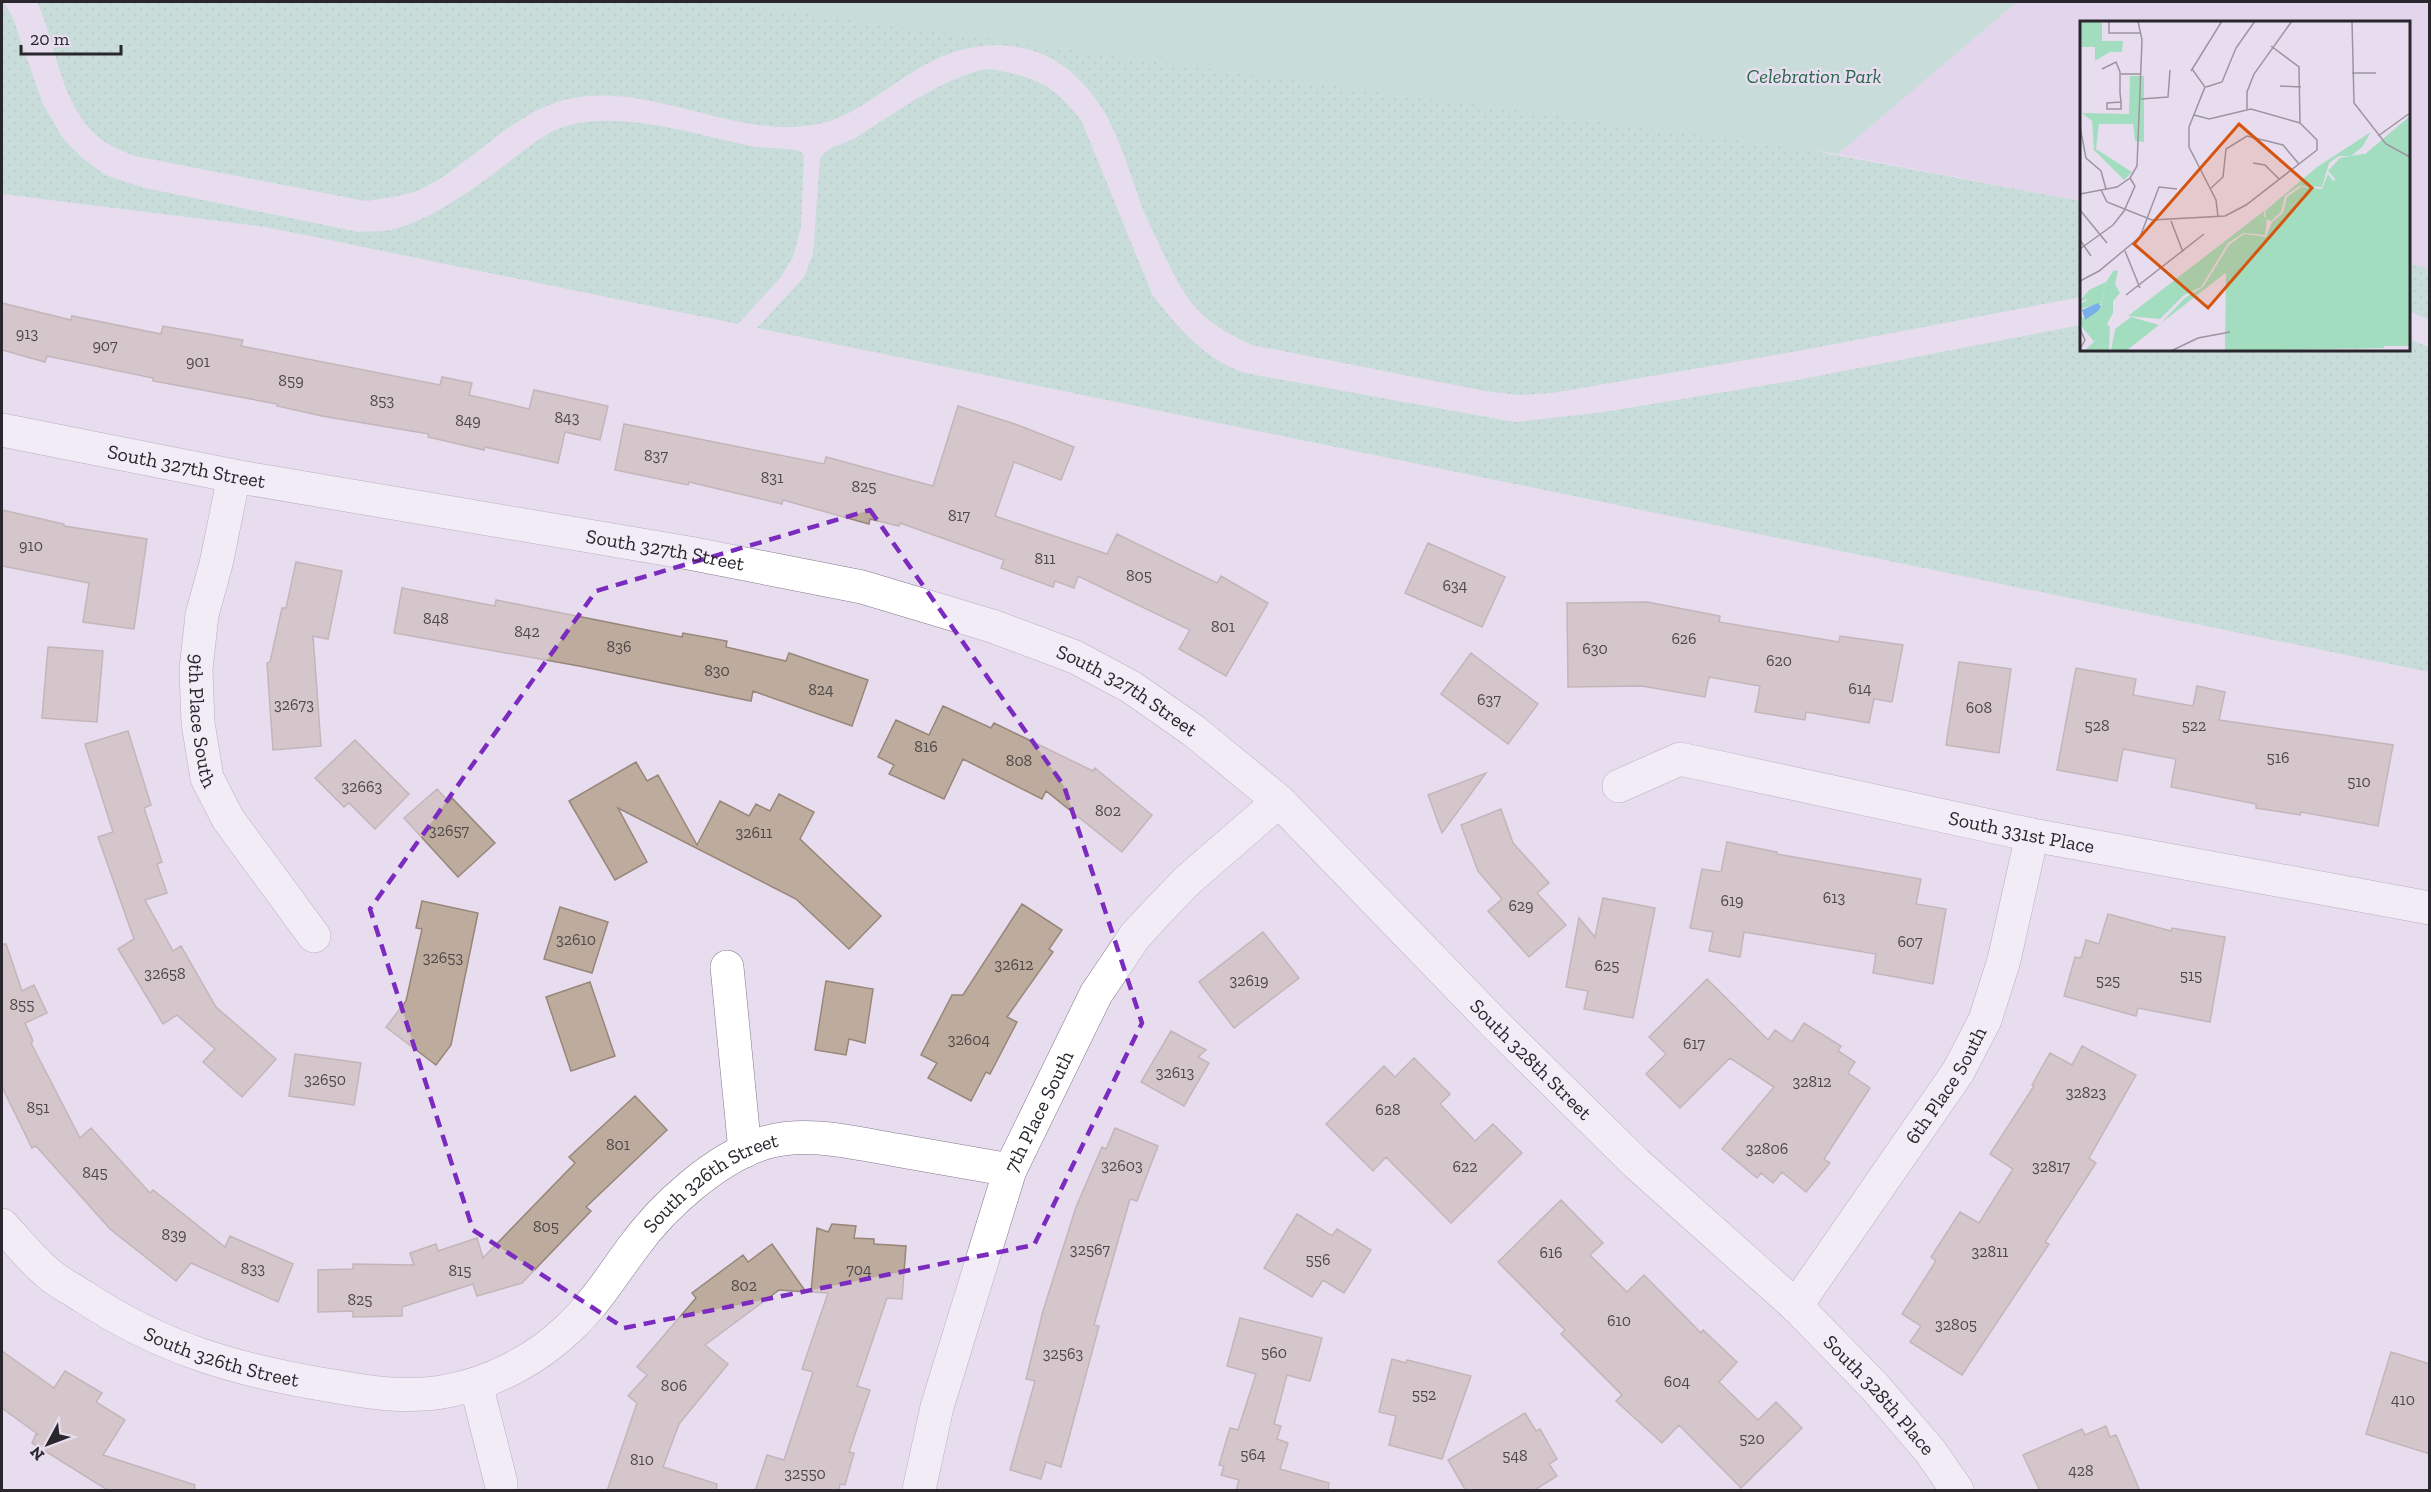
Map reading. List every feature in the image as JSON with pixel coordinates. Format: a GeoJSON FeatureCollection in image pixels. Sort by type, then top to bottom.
{"type":"FeatureCollection","features":[{"type":"Feature","properties":{"kind":"street","name":"South 327th Street"},"geometry":{"type":"LineString","coordinates":[[2,430],[234,476],[689,553],[862,587],[992,626],[1076,657],[1131,687],[1194,731],[1279,801]]}},
{"type":"Feature","properties":{"kind":"street","name":"9th Place South"},"geometry":{"type":"LineString","coordinates":[[234,476],[216,564],[202,615],[197,658],[198,723],[205,767],[216,799],[228,819],[314,936]]}},
{"type":"Feature","properties":{"kind":"street","name":"South 331st Place"},"geometry":{"type":"LineString","coordinates":[[1619,786],[1680,759],[2032,835],[2430,908]]}},
{"type":"Feature","properties":{"kind":"street","name":"7th Place South"},"geometry":{"type":"LineString","coordinates":[[919,1491],[940,1396],[1010,1170],[1096,994],[1135,936],[1188,880],[1279,801]]}},
{"type":"Feature","properties":{"kind":"street","name":"South 328th Street"},"geometry":{"type":"LineString","coordinates":[[1279,801],[1494,1023],[1636,1163],[1796,1306]]}},
{"type":"Feature","properties":{"kind":"street","name":"6th Place South"},"geometry":{"type":"LineString","coordinates":[[1796,1306],[1958,1071],[1985,1020],[2004,960],[2032,835]]}},
{"type":"Feature","properties":{"kind":"street"},"geometry":{"type":"LineString","coordinates":[[727,968],[745,1151]]}},
{"type":"Feature","properties":{"kind":"street","name":"South 326th Street"},"geometry":{"type":"LineString","coordinates":[[2,1225],[49,1274],[112,1316],[181,1349],[266,1375],[382,1394],[416,1395],[476,1384],[521,1362],[570,1327],[587,1309],[658,1217],[687,1190],[716,1168],[745,1151],[776,1141],[813,1138],[1010,1170]]}},
{"type":"Feature","properties":{"kind":"street","name":"South 328th Place"},"geometry":{"type":"LineString","coordinates":[[1796,1306],[1874,1386],[1930,1451],[1957,1491]]}},
{"type":"Feature","properties":{"kind":"street"},"geometry":{"type":"LineString","coordinates":[[476,1384],[501,1483]]}},
{"type":"Feature","properties":{"kind":"highlighted area"},"geometry":{"type":"Polygon","coordinates":[[[870,510],[1064,786],[1142,1023],[1034,1245],[624,1328],[473,1230],[370,909],[596,591],[870,510]]]}},
{"type":"Feature","properties":{"kind":"shaded area"},"geometry":{"type":"Polygon","coordinates":[[[2017,2],[2429,2],[2429,268],[2410,264],[2410,21],[2080,21],[2080,201],[1838,154],[2017,2]]]}},
{"type":"Feature","properties":{"kind":"green space"},"geometry":{"type":"Polygon","coordinates":[[[2,2],[13,18],[43,104],[62,137],[81,157],[105,175],[145,188],[359,232],[387,231],[406,226],[436,212],[479,184],[534,143],[558,129],[587,122],[634,122],[682,130],[750,146],[800,151],[804,156],[801,227],[793,257],[781,277],[738,324],[266,227],[2,194],[2,2]]]}},
{"type":"Feature","properties":{"kind":"green space"},"geometry":{"type":"Polygon","coordinates":[[[37,2],[1020,2],[2080,201],[2080,297],[1787,353],[1552,393],[1519,395],[1485,391],[1252,345],[1213,323],[1190,301],[1165,257],[1142,207],[1116,134],[1097,101],[1071,72],[1042,54],[1025,49],[992,45],[957,51],[917,69],[847,114],[830,121],[804,126],[777,127],[751,124],[670,105],[616,96],[590,96],[564,100],[545,107],[511,126],[446,175],[422,189],[398,196],[365,201],[135,156],[108,144],[90,129],[69,96],[37,2]]]}},
{"type":"Feature","properties":{"kind":"green space","name":"Celebration Park"},"geometry":{"type":"Polygon","coordinates":[[[714,2],[2017,2],[1838,154],[714,2]]]}},
{"type":"Feature","properties":{"kind":"green space"},"geometry":{"type":"Polygon","coordinates":[[[986,69],[1029,78],[1052,90],[1072,109],[1082,122],[1152,294],[1193,341],[1217,360],[1245,373],[1514,422],[1604,412],[1797,380],[2080,325],[2080,351],[2410,351],[2410,339],[2429,347],[2429,672],[757,328],[804,277],[813,254],[820,158],[833,147],[850,141],[934,89],[986,69]]]}},
{"type":"Feature","properties":{"kind":"green space"},"geometry":{"type":"Polygon","coordinates":[[[2410,264],[2429,268],[2429,320],[2410,311],[2410,264]]]}},
{"type":"Feature","properties":{"kind":"building"},"geometry":{"type":"Polygon","coordinates":[[[2,303],[71,320],[72,316],[161,334],[163,326],[243,340],[241,346],[440,385],[442,377],[472,383],[469,395],[529,409],[534,390],[608,406],[600,440],[565,432],[558,463],[485,447],[484,450],[428,437],[429,434],[322,416],[277,406],[277,404],[153,381],[153,378],[47,356],[45,362],[2,350],[2,303]]]}},
{"type":"Feature","properties":{"kind":"building"},"geometry":{"type":"Polygon","coordinates":[[[958,406],[1015,424],[1074,447],[1061,480],[1014,462],[995,516],[1107,554],[1117,534],[1217,583],[1221,576],[1268,603],[1226,676],[1179,649],[1190,630],[1078,576],[1074,588],[1055,581],[1053,587],[1001,568],[1004,560],[900,523],[899,526],[870,519],[869,524],[783,500],[782,504],[689,482],[688,485],[615,470],[624,424],[824,464],[826,457],[933,486],[958,406]]]}},
{"type":"Feature","properties":{"kind":"building"},"geometry":{"type":"Polygon","coordinates":[[[2,510],[64,524],[64,526],[147,539],[134,629],[83,622],[89,583],[2,566],[2,510]]]}},
{"type":"Feature","properties":{"kind":"building"},"geometry":{"type":"Polygon","coordinates":[[[1428,543],[1505,577],[1482,627],[1405,593],[1428,543]]]}},
{"type":"Feature","properties":{"kind":"building"},"geometry":{"type":"Polygon","coordinates":[[[296,562],[342,571],[328,639],[313,636],[321,746],[273,750],[267,663],[270,662],[282,608],[286,608],[296,562]]]}},
{"type":"Feature","properties":{"kind":"building"},"geometry":{"type":"Polygon","coordinates":[[[402,588],[495,606],[496,600],[682,637],[683,633],[727,641],[726,647],[786,661],[789,653],[868,680],[852,726],[753,691],[751,701],[579,666],[394,633],[402,588]]]}},
{"type":"Feature","properties":{"kind":"building"},"geometry":{"type":"Polygon","coordinates":[[[1647,602],[1720,616],[1719,622],[1839,642],[1840,636],[1903,645],[1892,702],[1874,699],[1869,723],[1806,712],[1805,720],[1755,712],[1760,686],[1709,677],[1705,697],[1642,686],[1568,687],[1567,603],[1647,602]]]}},
{"type":"Feature","properties":{"kind":"building"},"geometry":{"type":"Polygon","coordinates":[[[48,647],[103,651],[97,722],[42,718],[48,647]]]}},
{"type":"Feature","properties":{"kind":"building"},"geometry":{"type":"Polygon","coordinates":[[[1471,653],[1538,704],[1508,744],[1441,694],[1471,653]]]}},
{"type":"Feature","properties":{"kind":"building"},"geometry":{"type":"Polygon","coordinates":[[[1959,662],[2011,669],[1999,753],[1946,745],[1959,662]]]}},
{"type":"Feature","properties":{"kind":"building"},"geometry":{"type":"Polygon","coordinates":[[[2076,668],[2136,679],[2133,695],[2193,706],[2197,686],[2225,692],[2219,720],[2393,745],[2378,826],[2301,812],[2300,815],[2256,808],[2256,804],[2171,787],[2176,759],[2123,749],[2117,781],[2057,770],[2076,668]]]}},
{"type":"Feature","properties":{"kind":"building"},"geometry":{"type":"Polygon","coordinates":[[[943,706],[991,728],[994,723],[1093,771],[1095,768],[1152,815],[1122,852],[1046,791],[1042,799],[963,759],[944,799],[889,774],[894,765],[878,757],[896,720],[929,735],[943,706]]]}},
{"type":"Feature","properties":{"kind":"building"},"geometry":{"type":"Polygon","coordinates":[[[128,731],[151,805],[144,808],[162,862],[157,864],[167,893],[145,900],[173,951],[181,946],[216,1007],[276,1059],[242,1097],[203,1062],[215,1049],[177,1015],[163,1024],[118,949],[134,939],[98,837],[113,832],[85,744],[128,731]]]}},
{"type":"Feature","properties":{"kind":"building"},"geometry":{"type":"Polygon","coordinates":[[[355,740],[409,794],[375,829],[349,803],[344,807],[315,778],[355,740]]]}},
{"type":"Feature","properties":{"kind":"building"},"geometry":{"type":"Polygon","coordinates":[[[636,762],[647,781],[658,775],[697,845],[720,801],[749,816],[756,804],[770,811],[779,794],[814,812],[800,839],[881,916],[849,949],[796,899],[618,808],[647,862],[615,880],[569,801],[636,762]]]}},
{"type":"Feature","properties":{"kind":"building"},"geometry":{"type":"Polygon","coordinates":[[[1486,773],[1442,833],[1428,795],[1486,773]]]}},
{"type":"Feature","properties":{"kind":"building"},"geometry":{"type":"Polygon","coordinates":[[[437,789],[449,802],[452,798],[495,843],[458,877],[404,818],[437,789]]]}},
{"type":"Feature","properties":{"kind":"building"},"geometry":{"type":"Polygon","coordinates":[[[1501,809],[1513,843],[1549,883],[1537,893],[1566,925],[1529,957],[1488,911],[1502,899],[1478,871],[1461,825],[1501,809]]]}},
{"type":"Feature","properties":{"kind":"building"},"geometry":{"type":"Polygon","coordinates":[[[1727,842],[1777,852],[1777,854],[1921,879],[1916,904],[1946,909],[1933,984],[1873,973],[1876,954],[1744,932],[1740,957],[1709,951],[1713,932],[1690,928],[1702,869],[1721,872],[1727,842]]]}},
{"type":"Feature","properties":{"kind":"building"},"geometry":{"type":"Polygon","coordinates":[[[1603,898],[1655,908],[1633,1018],[1584,1009],[1588,991],[1566,987],[1579,918],[1595,937],[1603,898]]]}},
{"type":"Feature","properties":{"kind":"building"},"geometry":{"type":"Polygon","coordinates":[[[422,901],[478,913],[451,1045],[436,1065],[386,1027],[406,1001],[422,929],[416,928],[422,901]]]}},
{"type":"Feature","properties":{"kind":"building"},"geometry":{"type":"Polygon","coordinates":[[[1022,904],[1062,930],[1049,949],[1053,952],[1007,1017],[1017,1022],[990,1074],[986,1072],[971,1101],[928,1078],[937,1063],[921,1055],[952,995],[963,995],[1022,904]]]}},
{"type":"Feature","properties":{"kind":"building"},"geometry":{"type":"Polygon","coordinates":[[[560,907],[608,922],[592,973],[544,959],[560,907]]]}},
{"type":"Feature","properties":{"kind":"building"},"geometry":{"type":"Polygon","coordinates":[[[2108,914],[2171,931],[2172,928],[2225,937],[2210,1022],[2138,1008],[2136,1016],[2064,996],[2075,957],[2081,958],[2086,940],[2099,944],[2108,914]]]}},
{"type":"Feature","properties":{"kind":"building"},"geometry":{"type":"Polygon","coordinates":[[[1263,932],[1299,978],[1234,1028],[1199,982],[1263,932]]]}},
{"type":"Feature","properties":{"kind":"building"},"geometry":{"type":"Polygon","coordinates":[[[2,944],[6,944],[22,991],[34,985],[47,1013],[25,1023],[33,1041],[31,1043],[80,1138],[91,1128],[150,1193],[153,1190],[225,1247],[230,1236],[293,1264],[278,1302],[191,1263],[176,1281],[110,1229],[36,1146],[32,1148],[2,1087],[2,944]]]}},
{"type":"Feature","properties":{"kind":"building"},"geometry":{"type":"Polygon","coordinates":[[[1707,979],[1768,1040],[1775,1030],[1792,1042],[1804,1023],[1841,1046],[1838,1051],[1855,1062],[1848,1073],[1870,1088],[1824,1159],[1830,1163],[1806,1192],[1782,1172],[1773,1183],[1761,1173],[1757,1178],[1722,1149],[1774,1087],[1730,1058],[1680,1108],[1646,1074],[1666,1054],[1649,1037],[1707,979]]]}},
{"type":"Feature","properties":{"kind":"building"},"geometry":{"type":"Polygon","coordinates":[[[826,981],[873,989],[865,1043],[849,1039],[846,1055],[815,1050],[826,981]]]}},
{"type":"Feature","properties":{"kind":"building"},"geometry":{"type":"Polygon","coordinates":[[[590,982],[615,1056],[571,1071],[546,997],[590,982]]]}},
{"type":"Feature","properties":{"kind":"building"},"geometry":{"type":"Polygon","coordinates":[[[1171,1031],[1206,1050],[1198,1057],[1209,1063],[1184,1106],[1141,1082],[1171,1031]]]}},
{"type":"Feature","properties":{"kind":"building"},"geometry":{"type":"Polygon","coordinates":[[[2082,1046],[2136,1075],[2089,1158],[2096,1163],[2045,1242],[2049,1244],[1962,1375],[1910,1342],[1921,1326],[1902,1314],[1936,1261],[1931,1257],[1960,1212],[1979,1223],[2013,1169],[1990,1154],[2034,1086],[2032,1085],[2050,1053],[2072,1065],[2082,1046]]]}},
{"type":"Feature","properties":{"kind":"building"},"geometry":{"type":"Polygon","coordinates":[[[295,1054],[361,1063],[354,1105],[289,1096],[295,1054]]]}},
{"type":"Feature","properties":{"kind":"building"},"geometry":{"type":"Polygon","coordinates":[[[1414,1058],[1450,1094],[1440,1104],[1475,1141],[1493,1124],[1522,1153],[1451,1223],[1386,1157],[1373,1171],[1326,1124],[1384,1066],[1395,1077],[1414,1058]]]}},
{"type":"Feature","properties":{"kind":"building"},"geometry":{"type":"Polygon","coordinates":[[[635,1096],[667,1130],[586,1207],[591,1211],[522,1283],[477,1296],[473,1284],[402,1307],[402,1316],[353,1317],[353,1311],[318,1312],[318,1270],[353,1269],[353,1264],[414,1265],[410,1253],[436,1244],[438,1251],[477,1238],[483,1258],[575,1163],[569,1157],[635,1096]]]}},
{"type":"Feature","properties":{"kind":"building"},"geometry":{"type":"Polygon","coordinates":[[[1115,1128],[1158,1146],[1137,1201],[1130,1199],[1094,1325],[1099,1326],[1061,1467],[1046,1462],[1041,1479],[1010,1470],[1035,1381],[1026,1379],[1043,1311],[1076,1207],[1102,1147],[1106,1149],[1115,1128]]]}},
{"type":"Feature","properties":{"kind":"building"},"geometry":{"type":"Polygon","coordinates":[[[1561,1200],[1603,1243],[1590,1255],[1627,1292],[1644,1275],[1701,1333],[1703,1330],[1737,1362],[1719,1382],[1758,1420],[1776,1402],[1802,1428],[1741,1488],[1679,1425],[1662,1443],[1616,1401],[1622,1395],[1561,1334],[1565,1330],[1498,1262],[1561,1200]]]}},
{"type":"Feature","properties":{"kind":"building"},"geometry":{"type":"Polygon","coordinates":[[[1297,1214],[1332,1236],[1337,1229],[1371,1250],[1344,1293],[1323,1280],[1312,1297],[1264,1268],[1297,1214]]]}},
{"type":"Feature","properties":{"kind":"building"},"geometry":{"type":"Polygon","coordinates":[[[832,1224],[856,1226],[854,1238],[874,1239],[874,1244],[906,1246],[902,1299],[887,1298],[857,1386],[870,1390],[849,1452],[854,1453],[845,1485],[840,1484],[839,1491],[755,1491],[767,1455],[784,1460],[813,1372],[802,1369],[828,1293],[811,1292],[817,1228],[828,1232],[832,1224]]]}},
{"type":"Feature","properties":{"kind":"building"},"geometry":{"type":"Polygon","coordinates":[[[772,1244],[806,1292],[779,1290],[705,1345],[728,1364],[679,1424],[663,1467],[717,1484],[716,1491],[607,1491],[637,1403],[628,1396],[647,1375],[637,1367],[696,1298],[692,1293],[743,1255],[748,1262],[772,1244]]]}},
{"type":"Feature","properties":{"kind":"building"},"geometry":{"type":"Polygon","coordinates":[[[1240,1318],[1322,1338],[1310,1381],[1287,1375],[1274,1424],[1281,1426],[1277,1439],[1288,1443],[1280,1469],[1329,1483],[1328,1491],[1236,1491],[1239,1480],[1221,1475],[1224,1466],[1219,1465],[1230,1428],[1238,1430],[1256,1374],[1227,1366],[1240,1318]]]}},
{"type":"Feature","properties":{"kind":"building"},"geometry":{"type":"Polygon","coordinates":[[[2,1351],[54,1388],[65,1371],[102,1393],[96,1402],[125,1420],[103,1455],[195,1485],[194,1491],[109,1491],[32,1443],[36,1434],[39,1435],[2,1408],[2,1351]]]}},
{"type":"Feature","properties":{"kind":"building"},"geometry":{"type":"Polygon","coordinates":[[[2391,1352],[2430,1364],[2430,1454],[2366,1434],[2391,1352]]]}},
{"type":"Feature","properties":{"kind":"building"},"geometry":{"type":"Polygon","coordinates":[[[1392,1359],[1406,1363],[1407,1360],[1471,1376],[1442,1459],[1389,1445],[1396,1416],[1379,1412],[1392,1359]]]}},
{"type":"Feature","properties":{"kind":"building"},"geometry":{"type":"Polygon","coordinates":[[[1525,1413],[1536,1431],[1540,1429],[1557,1459],[1549,1464],[1557,1476],[1533,1491],[1466,1491],[1448,1460],[1525,1413]]]}},
{"type":"Feature","properties":{"kind":"building"},"geometry":{"type":"Polygon","coordinates":[[[2106,1426],[2110,1437],[2116,1435],[2140,1491],[2040,1491],[2023,1455],[2082,1429],[2085,1435],[2106,1426]]]}}]}
